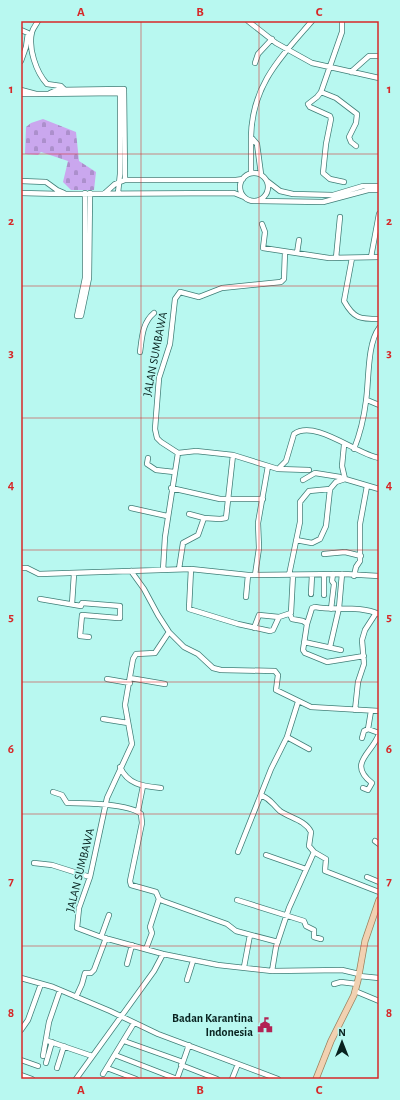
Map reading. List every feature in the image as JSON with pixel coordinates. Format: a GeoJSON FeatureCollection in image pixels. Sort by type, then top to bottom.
{"type":"FeatureCollection","features":[{"type":"Feature","properties":{"kind":"main road"},"geometry":{"type":"LineString","coordinates":[[316,1079],[331,1041],[355,991],[365,941],[379,900]]}},
{"type":"Feature","properties":{"kind":"street"},"geometry":{"type":"LineString","coordinates":[[38,21],[32,34],[30,52],[43,80],[47,84],[61,86],[65,90]]}},
{"type":"Feature","properties":{"kind":"street"},"geometry":{"type":"LineString","coordinates":[[248,21],[272,39],[312,63],[379,78]]}},
{"type":"Feature","properties":{"kind":"street"},"geometry":{"type":"LineString","coordinates":[[251,173],[252,119],[258,94],[266,77],[312,21]]}},
{"type":"Feature","properties":{"kind":"street"},"geometry":{"type":"LineString","coordinates":[[342,21],[342,32],[320,92],[317,97],[308,104],[310,107],[330,116],[331,119],[326,144],[323,174],[330,179],[344,182]]}},
{"type":"Feature","properties":{"kind":"street"},"geometry":{"type":"LineString","coordinates":[[21,30],[28,33],[26,47],[21,61]]}},
{"type":"Feature","properties":{"kind":"street"},"geometry":{"type":"LineString","coordinates":[[255,63],[258,54],[272,39]]}},
{"type":"Feature","properties":{"kind":"street"},"geometry":{"type":"LineString","coordinates":[[21,45],[26,47]]}},
{"type":"Feature","properties":{"kind":"street"},"geometry":{"type":"LineString","coordinates":[[351,72],[369,56],[379,56]]}},
{"type":"Feature","properties":{"kind":"street"},"geometry":{"type":"LineString","coordinates":[[46,94],[57,90],[120,93],[124,89]]}},
{"type":"Feature","properties":{"kind":"street"},"geometry":{"type":"LineString","coordinates":[[21,94],[46,94],[124,89]]}},
{"type":"Feature","properties":{"kind":"street"},"geometry":{"type":"LineString","coordinates":[[118,193],[124,89]]}},
{"type":"Feature","properties":{"kind":"street"},"geometry":{"type":"LineString","coordinates":[[21,90],[36,94]]}},
{"type":"Feature","properties":{"kind":"street"},"geometry":{"type":"LineString","coordinates":[[320,92],[336,98],[357,114],[356,123],[349,137],[351,142],[356,146]]}},
{"type":"Feature","properties":{"kind":"street"},"geometry":{"type":"LineString","coordinates":[[120,93],[122,142],[126,180]]}},
{"type":"Feature","properties":{"kind":"street"},"geometry":{"type":"LineString","coordinates":[[251,137],[257,144],[261,174],[267,181],[280,191],[293,194],[333,195],[363,186],[379,186]]}},
{"type":"Feature","properties":{"kind":"street"},"geometry":{"type":"LineString","coordinates":[[105,193],[118,182],[126,180],[236,180],[243,179],[251,173],[261,174]]}},
{"type":"Feature","properties":{"kind":"street"},"geometry":{"type":"LineString","coordinates":[[243,179],[240,188],[244,197]]}},
{"type":"Feature","properties":{"kind":"street"},"geometry":{"type":"LineString","coordinates":[[21,181],[43,181],[57,190],[68,193]]}},
{"type":"Feature","properties":{"kind":"street"},"geometry":{"type":"LineString","coordinates":[[39,193],[46,191],[47,189],[46,184],[43,181]]}},
{"type":"Feature","properties":{"kind":"street"},"geometry":{"type":"LineString","coordinates":[[258,201],[266,195],[269,186],[267,181]]}},
{"type":"Feature","properties":{"kind":"street"},"geometry":{"type":"LineString","coordinates":[[21,193],[234,193],[248,200],[323,202],[368,190],[379,190]]}},
{"type":"Feature","properties":{"kind":"street"},"geometry":{"type":"LineString","coordinates":[[79,316],[87,278],[87,193]]}},
{"type":"Feature","properties":{"kind":"street"},"geometry":{"type":"LineString","coordinates":[[371,257],[379,214]]}},
{"type":"Feature","properties":{"kind":"street"},"geometry":{"type":"LineString","coordinates":[[336,258],[340,217]]}},
{"type":"Feature","properties":{"kind":"street"},"geometry":{"type":"LineString","coordinates":[[262,224],[265,232],[263,248],[307,256],[336,258],[379,257]]}},
{"type":"Feature","properties":{"kind":"street"},"geometry":{"type":"LineString","coordinates":[[297,253],[299,240]]}},
{"type":"Feature","properties":{"kind":"street","name":"JALAN SUMBAWA"},"geometry":{"type":"LineString","coordinates":[[178,452],[160,442],[157,438],[155,429],[159,378],[170,344],[175,299],[180,292],[202,297],[222,288],[281,282],[284,279],[286,252]]}},
{"type":"Feature","properties":{"kind":"street"},"geometry":{"type":"LineString","coordinates":[[352,258],[344,301],[357,318],[379,319]]}},
{"type":"Feature","properties":{"kind":"street"},"geometry":{"type":"LineString","coordinates":[[140,352],[143,327],[148,318],[154,313]]}},
{"type":"Feature","properties":{"kind":"street"},"geometry":{"type":"LineString","coordinates":[[354,449],[366,400],[369,364],[378,330]]}},
{"type":"Feature","properties":{"kind":"street"},"geometry":{"type":"LineString","coordinates":[[366,400],[379,405]]}},
{"type":"Feature","properties":{"kind":"street"},"geometry":{"type":"LineString","coordinates":[[278,469],[286,461],[291,442],[296,433],[314,430],[354,449],[379,458]]}},
{"type":"Feature","properties":{"kind":"street"},"geometry":{"type":"LineString","coordinates":[[344,444],[342,458],[345,479]]}},
{"type":"Feature","properties":{"kind":"street"},"geometry":{"type":"LineString","coordinates":[[163,570],[167,516],[178,452],[196,451],[233,455],[278,469],[309,470]]}},
{"type":"Feature","properties":{"kind":"street"},"geometry":{"type":"LineString","coordinates":[[189,514],[204,518],[225,518],[233,455]]}},
{"type":"Feature","properties":{"kind":"street"},"geometry":{"type":"LineString","coordinates":[[148,458],[147,464],[152,469],[174,472]]}},
{"type":"Feature","properties":{"kind":"street"},"geometry":{"type":"LineString","coordinates":[[255,575],[259,548],[258,523],[268,466]]}},
{"type":"Feature","properties":{"kind":"street"},"geometry":{"type":"LineString","coordinates":[[296,540],[312,543],[320,539],[326,528],[330,489],[339,479],[343,468]]}},
{"type":"Feature","properties":{"kind":"street"},"geometry":{"type":"LineString","coordinates":[[303,480],[315,473],[345,479],[379,489]]}},
{"type":"Feature","properties":{"kind":"street"},"geometry":{"type":"LineString","coordinates":[[354,576],[361,556],[360,524],[367,486]]}},
{"type":"Feature","properties":{"kind":"street"},"geometry":{"type":"LineString","coordinates":[[171,488],[220,499],[263,499]]}},
{"type":"Feature","properties":{"kind":"street"},"geometry":{"type":"LineString","coordinates":[[307,624],[303,621],[292,619],[290,614],[291,575],[300,522],[300,502],[306,493],[313,490],[330,489]]}},
{"type":"Feature","properties":{"kind":"street"},"geometry":{"type":"LineString","coordinates":[[131,508],[167,516]]}},
{"type":"Feature","properties":{"kind":"street"},"geometry":{"type":"LineString","coordinates":[[179,569],[183,543],[198,535],[204,518]]}},
{"type":"Feature","properties":{"kind":"street"},"geometry":{"type":"LineString","coordinates":[[324,554],[344,552],[361,556]]}},
{"type":"Feature","properties":{"kind":"street"},"geometry":{"type":"LineString","coordinates":[[21,568],[27,568],[38,574],[191,569],[248,575],[342,574],[354,576],[379,576]]}},
{"type":"Feature","properties":{"kind":"street"},"geometry":{"type":"LineString","coordinates":[[191,569],[189,610],[254,628],[273,631],[279,617]]}},
{"type":"Feature","properties":{"kind":"street"},"geometry":{"type":"LineString","coordinates":[[131,571],[144,589],[169,632],[184,647],[198,654],[215,670],[274,671],[278,675],[276,690],[311,707],[371,711],[379,710]]}},
{"type":"Feature","properties":{"kind":"street"},"geometry":{"type":"LineString","coordinates":[[72,604],[74,574]]}},
{"type":"Feature","properties":{"kind":"street"},"geometry":{"type":"LineString","coordinates":[[324,574],[324,595]]}},
{"type":"Feature","properties":{"kind":"street"},"geometry":{"type":"LineString","coordinates":[[331,609],[334,584],[332,581],[333,574]]}},
{"type":"Feature","properties":{"kind":"street"},"geometry":{"type":"LineString","coordinates":[[330,647],[339,608],[342,574]]}},
{"type":"Feature","properties":{"kind":"street"},"geometry":{"type":"LineString","coordinates":[[246,596],[248,575]]}},
{"type":"Feature","properties":{"kind":"street"},"geometry":{"type":"LineString","coordinates":[[311,594],[312,575]]}},
{"type":"Feature","properties":{"kind":"street"},"geometry":{"type":"LineString","coordinates":[[40,599],[81,606],[82,603],[118,606],[120,608],[120,618],[82,615]]}},
{"type":"Feature","properties":{"kind":"street"},"geometry":{"type":"LineString","coordinates":[[81,606],[83,608],[80,636],[89,637]]}},
{"type":"Feature","properties":{"kind":"street"},"geometry":{"type":"LineString","coordinates":[[355,710],[364,656],[362,640],[365,630],[377,614],[361,609],[331,609],[313,607],[307,624],[303,650],[305,653],[324,662],[347,660],[364,656]]}},
{"type":"Feature","properties":{"kind":"street"},"geometry":{"type":"LineString","coordinates":[[254,628],[259,615],[279,617],[290,614]]}},
{"type":"Feature","properties":{"kind":"street","name":"JALAN SUMBAWA"},"geometry":{"type":"LineString","coordinates":[[169,632],[155,653],[138,654],[134,656],[125,702],[132,744],[108,793],[90,877],[79,908],[76,926],[79,930],[101,937],[163,954],[218,965],[272,971],[342,970],[359,975],[379,978]]}},
{"type":"Feature","properties":{"kind":"street"},"geometry":{"type":"LineString","coordinates":[[304,642],[341,650]]}},
{"type":"Feature","properties":{"kind":"street"},"geometry":{"type":"LineString","coordinates":[[107,679],[165,684]]}},
{"type":"Feature","properties":{"kind":"street"},"geometry":{"type":"LineString","coordinates":[[238,852],[287,736],[298,702]]}},
{"type":"Feature","properties":{"kind":"street"},"geometry":{"type":"LineString","coordinates":[[362,738],[364,730],[368,729],[371,711]]}},
{"type":"Feature","properties":{"kind":"street"},"geometry":{"type":"LineString","coordinates":[[103,719],[128,723]]}},
{"type":"Feature","properties":{"kind":"street"},"geometry":{"type":"LineString","coordinates":[[368,729],[379,734],[374,745],[368,750],[361,766],[363,776],[372,783],[379,785]]}},
{"type":"Feature","properties":{"kind":"street"},"geometry":{"type":"LineString","coordinates":[[287,736],[309,749]]}},
{"type":"Feature","properties":{"kind":"street"},"geometry":{"type":"LineString","coordinates":[[120,767],[129,781],[143,786],[160,788]]}},
{"type":"Feature","properties":{"kind":"street"},"geometry":{"type":"LineString","coordinates":[[362,788],[368,790],[372,783]]}},
{"type":"Feature","properties":{"kind":"street"},"geometry":{"type":"LineString","coordinates":[[138,811],[143,786]]}},
{"type":"Feature","properties":{"kind":"street"},"geometry":{"type":"LineString","coordinates":[[53,792],[62,795],[68,803],[105,805],[138,811],[141,814],[142,820],[130,883],[156,892],[159,899],[150,927],[152,933],[146,949]]}},
{"type":"Feature","properties":{"kind":"street"},"geometry":{"type":"LineString","coordinates":[[261,795],[271,800],[283,812],[307,827],[311,832],[309,846],[314,852],[326,859],[325,871],[379,892]]}},
{"type":"Feature","properties":{"kind":"street"},"geometry":{"type":"LineString","coordinates":[[272,971],[278,942],[287,916],[314,852]]}},
{"type":"Feature","properties":{"kind":"street"},"geometry":{"type":"LineString","coordinates":[[266,855],[306,869]]}},
{"type":"Feature","properties":{"kind":"street"},"geometry":{"type":"LineString","coordinates":[[34,863],[52,865],[90,877]]}},
{"type":"Feature","properties":{"kind":"street"},"geometry":{"type":"LineString","coordinates":[[367,877],[379,882]]}},
{"type":"Feature","properties":{"kind":"street"},"geometry":{"type":"LineString","coordinates":[[159,899],[181,909],[227,924],[236,930],[278,942]]}},
{"type":"Feature","properties":{"kind":"street"},"geometry":{"type":"LineString","coordinates":[[237,900],[304,921],[306,926],[314,930],[314,937],[321,940]]}},
{"type":"Feature","properties":{"kind":"street"},"geometry":{"type":"LineString","coordinates":[[101,937],[109,915]]}},
{"type":"Feature","properties":{"kind":"street"},"geometry":{"type":"LineString","coordinates":[[244,967],[250,935]]}},
{"type":"Feature","properties":{"kind":"street"},"geometry":{"type":"LineString","coordinates":[[76,998],[85,973],[91,973],[94,970],[106,938]]}},
{"type":"Feature","properties":{"kind":"street"},"geometry":{"type":"LineString","coordinates":[[127,964],[132,945]]}},
{"type":"Feature","properties":{"kind":"street"},"geometry":{"type":"LineString","coordinates":[[76,1079],[154,971],[163,954]]}},
{"type":"Feature","properties":{"kind":"street"},"geometry":{"type":"LineString","coordinates":[[187,980],[193,960]]}},
{"type":"Feature","properties":{"kind":"street"},"geometry":{"type":"LineString","coordinates":[[21,978],[60,990],[121,1016],[158,1034],[278,1079]]}},
{"type":"Feature","properties":{"kind":"street"},"geometry":{"type":"LineString","coordinates":[[334,984],[344,982],[357,984]]}},
{"type":"Feature","properties":{"kind":"street"},"geometry":{"type":"LineString","coordinates":[[21,1030],[28,1020],[41,984]]}},
{"type":"Feature","properties":{"kind":"street"},"geometry":{"type":"LineString","coordinates":[[43,1056],[49,1022],[60,990]]}},
{"type":"Feature","properties":{"kind":"street"},"geometry":{"type":"LineString","coordinates":[[355,991],[379,1001]]}},
{"type":"Feature","properties":{"kind":"street"},"geometry":{"type":"LineString","coordinates":[[103,1074],[134,1023]]}},
{"type":"Feature","properties":{"kind":"street"},"geometry":{"type":"LineString","coordinates":[[124,1040],[217,1079]]}},
{"type":"Feature","properties":{"kind":"street"},"geometry":{"type":"LineString","coordinates":[[46,1063],[50,1042],[92,1056]]}},
{"type":"Feature","properties":{"kind":"street"},"geometry":{"type":"LineString","coordinates":[[115,1055],[177,1079],[189,1045]]}},
{"type":"Feature","properties":{"kind":"street"},"geometry":{"type":"LineString","coordinates":[[57,1068],[64,1046]]}},
{"type":"Feature","properties":{"kind":"street"},"geometry":{"type":"LineString","coordinates":[[21,1060],[38,1066]]}},
{"type":"Feature","properties":{"kind":"street"},"geometry":{"type":"LineString","coordinates":[[232,1079],[238,1064]]}},
{"type":"Feature","properties":{"kind":"street"},"geometry":{"type":"LineString","coordinates":[[107,1068],[136,1079]]}},
{"type":"Feature","properties":{"kind":"street"},"geometry":{"type":"LineString","coordinates":[[21,1075],[32,1079]]}},
{"type":"Feature","properties":{"kind":"green space"},"geometry":{"type":"Polygon","coordinates":[[[43,119],[76,132],[79,161],[96,172],[94,190],[71,190],[63,182],[68,161],[41,152],[38,155],[25,154],[26,127],[31,123],[43,119]]]}},
{"type":"Feature","properties":{"kind":"place","name":"Badan Karantina Indonesia"},"geometry":{"type":"Point","coordinates":[265,1025]}}]}
